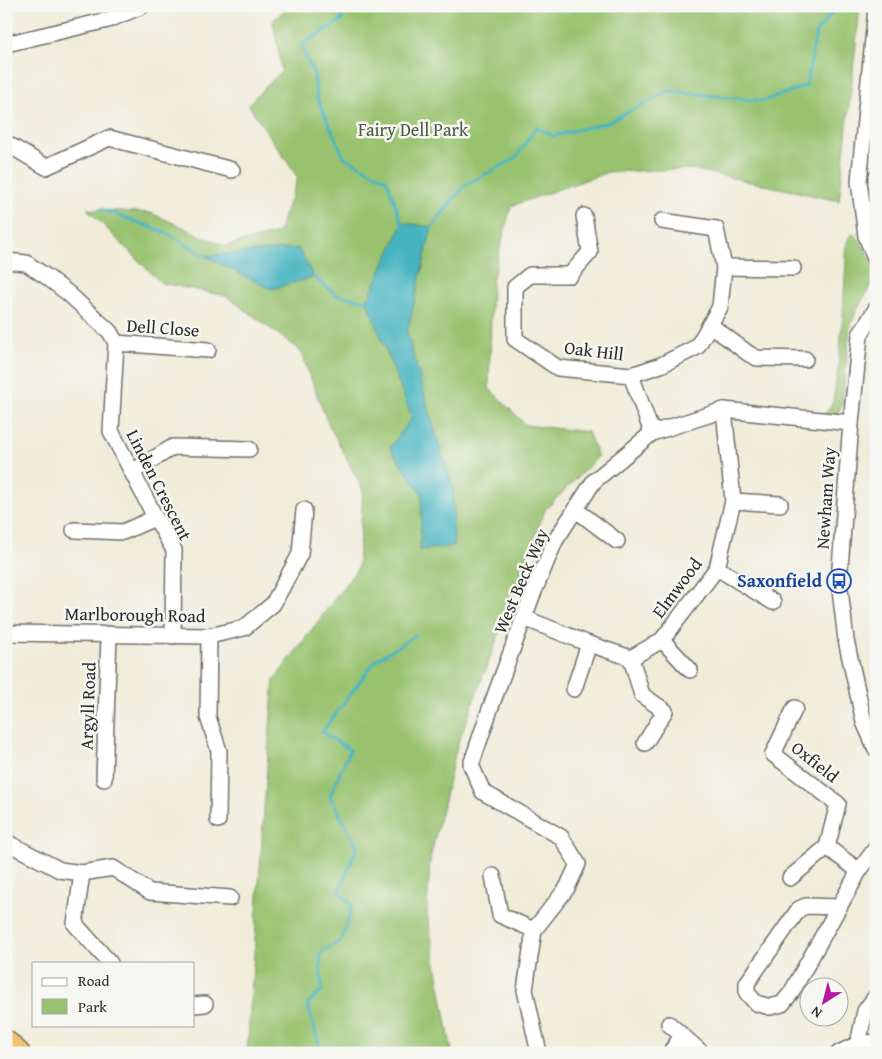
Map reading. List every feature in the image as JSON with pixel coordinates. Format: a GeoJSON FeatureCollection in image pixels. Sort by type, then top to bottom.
{"type":"FeatureCollection","features":[{"type":"Feature","properties":{"kind":"highway"},"geometry":{"type":"LineString","coordinates":[[6,1041],[19,1053]]}},
{"type":"Feature","properties":{"kind":"street"},"geometry":{"type":"LineString","coordinates":[[6,44],[108,20],[142,6]]}},
{"type":"Feature","properties":{"kind":"street"},"geometry":{"type":"LineString","coordinates":[[876,9],[859,181],[866,236],[876,261]]}},
{"type":"Feature","properties":{"kind":"street"},"geometry":{"type":"LineString","coordinates":[[6,143],[46,167],[108,138],[232,170]]}},
{"type":"Feature","properties":{"kind":"street"},"geometry":{"type":"LineString","coordinates":[[876,178],[876,184]]}},
{"type":"Feature","properties":{"kind":"street","name":"Oak Hill"},"geometry":{"type":"LineString","coordinates":[[584,216],[590,252],[570,275],[530,275],[515,287],[515,339],[558,368],[631,374],[661,365],[697,347],[720,307],[724,267],[716,229],[662,221]]}},
{"type":"Feature","properties":{"kind":"street"},"geometry":{"type":"LineString","coordinates":[[6,261],[26,263],[47,277],[69,294],[110,332],[116,343]]}},
{"type":"Feature","properties":{"kind":"street"},"geometry":{"type":"LineString","coordinates":[[724,267],[793,268]]}},
{"type":"Feature","properties":{"kind":"street","name":"Newham Way"},"geometry":{"type":"LineString","coordinates":[[876,309],[860,335],[839,581],[846,640],[870,720],[876,749]]}},
{"type":"Feature","properties":{"kind":"street"},"geometry":{"type":"LineString","coordinates":[[710,325],[757,358],[805,360]]}},
{"type":"Feature","properties":{"kind":"street","name":"Dell Close"},"geometry":{"type":"LineString","coordinates":[[116,343],[208,350]]}},
{"type":"Feature","properties":{"kind":"street","name":"Linden Crescent"},"geometry":{"type":"LineString","coordinates":[[116,343],[111,431],[174,550],[173,636]]}},
{"type":"Feature","properties":{"kind":"street"},"geometry":{"type":"LineString","coordinates":[[631,374],[652,433]]}},
{"type":"Feature","properties":{"kind":"street","name":"West Beck Way"},"geometry":{"type":"LineString","coordinates":[[534,930],[567,888],[578,864],[561,837],[483,792],[471,765],[524,618],[555,541],[575,509],[594,481],[652,433],[724,410],[851,423]]}},
{"type":"Feature","properties":{"kind":"street","name":"Elmwood"},"geometry":{"type":"LineString","coordinates":[[631,658],[662,640],[717,568],[733,501],[724,410]]}},
{"type":"Feature","properties":{"kind":"street"},"geometry":{"type":"LineString","coordinates":[[132,472],[173,447],[249,449]]}},
{"type":"Feature","properties":{"kind":"street"},"geometry":{"type":"LineString","coordinates":[[733,501],[780,504]]}},
{"type":"Feature","properties":{"kind":"street"},"geometry":{"type":"LineString","coordinates":[[575,509],[617,542]]}},
{"type":"Feature","properties":{"kind":"street","name":"Marlborough Road"},"geometry":{"type":"LineString","coordinates":[[6,632],[208,636],[244,628],[273,604],[300,554],[304,510]]}},
{"type":"Feature","properties":{"kind":"street"},"geometry":{"type":"LineString","coordinates":[[74,530],[123,532],[148,521],[154,515]]}},
{"type":"Feature","properties":{"kind":"street"},"geometry":{"type":"LineString","coordinates":[[717,568],[773,602]]}},
{"type":"Feature","properties":{"kind":"street"},"geometry":{"type":"LineString","coordinates":[[524,618],[589,644],[631,658],[642,695],[665,711],[645,743]]}},
{"type":"Feature","properties":{"kind":"street","name":"Argyll Road"},"geometry":{"type":"LineString","coordinates":[[104,779],[109,634]]}},
{"type":"Feature","properties":{"kind":"street"},"geometry":{"type":"LineString","coordinates":[[208,636],[208,717],[219,751],[218,820]]}},
{"type":"Feature","properties":{"kind":"street"},"geometry":{"type":"LineString","coordinates":[[662,640],[690,670]]}},
{"type":"Feature","properties":{"kind":"street"},"geometry":{"type":"LineString","coordinates":[[574,689],[589,644]]}},
{"type":"Feature","properties":{"kind":"street","name":"Oxfield"},"geometry":{"type":"LineString","coordinates":[[794,708],[773,754],[838,804],[827,847]]}},
{"type":"Feature","properties":{"kind":"street"},"geometry":{"type":"LineString","coordinates":[[6,842],[60,870],[82,873],[113,868],[150,892],[230,898]]}},
{"type":"Feature","properties":{"kind":"street"},"geometry":{"type":"LineString","coordinates":[[790,878],[827,847],[859,870]]}},
{"type":"Feature","properties":{"kind":"street"},"geometry":{"type":"LineString","coordinates":[[839,907],[806,906],[799,910],[747,983],[747,992],[756,1003],[770,1007],[782,1004],[791,993],[839,907],[859,870],[876,848]]}},
{"type":"Feature","properties":{"kind":"street"},"geometry":{"type":"LineString","coordinates":[[82,873],[75,924],[109,962]]}},
{"type":"Feature","properties":{"kind":"street"},"geometry":{"type":"LineString","coordinates":[[493,876],[500,915],[534,930],[525,990],[539,1053]]}},
{"type":"Feature","properties":{"kind":"street"},"geometry":{"type":"LineString","coordinates":[[858,1044],[865,1011],[876,996]]}},
{"type":"Feature","properties":{"kind":"street"},"geometry":{"type":"LineString","coordinates":[[669,1024],[702,1053]]}},
{"type":"Feature","properties":{"kind":"street"},"geometry":{"type":"LineString","coordinates":[[670,1053],[682,1036]]}},
{"type":"Feature","properties":{"kind":"street"},"geometry":{"type":"LineString","coordinates":[[839,1053],[858,1044],[876,1042]]}},
{"type":"Feature","properties":{"kind":"green space","name":"Fairy Dell Park"},"geometry":{"type":"Polygon","coordinates":[[[288,6],[860,6],[839,201],[691,169],[608,172],[511,206],[492,281],[489,388],[526,425],[588,432],[598,457],[545,510],[457,746],[430,859],[427,913],[452,1053],[247,1053],[274,680],[358,568],[363,490],[327,421],[300,350],[226,296],[161,283],[87,209],[151,213],[225,246],[278,233],[298,178],[248,104],[282,71],[273,21],[288,6]]]}},
{"type":"Feature","properties":{"kind":"green space"},"geometry":{"type":"Polygon","coordinates":[[[853,234],[859,239],[874,264],[874,275],[872,283],[850,327],[842,405],[833,417],[824,414],[833,401],[838,370],[847,242],[853,234]]]}},
{"type":"Feature","properties":{"kind":"water"},"geometry":{"type":"Polygon","coordinates":[[[403,223],[432,227],[407,333],[453,488],[454,546],[420,550],[422,494],[390,448],[412,417],[367,301],[403,223]]]}},
{"type":"Feature","properties":{"kind":"water"},"geometry":{"type":"Polygon","coordinates":[[[298,248],[314,277],[271,289],[205,256],[298,248]]]}},
{"type":"Feature","properties":{"kind":"waterway"},"geometry":{"type":"LineString","coordinates":[[341,6],[342,20],[301,45],[314,75],[317,98],[344,157],[387,180],[403,227]]}},
{"type":"Feature","properties":{"kind":"waterway"},"geometry":{"type":"LineString","coordinates":[[430,229],[465,185],[516,158],[536,127],[553,136],[609,122],[669,91],[763,101],[806,86],[816,33],[837,6]]}},
{"type":"Feature","properties":{"kind":"waterway"},"geometry":{"type":"LineString","coordinates":[[101,209],[167,233],[205,256]]}},
{"type":"Feature","properties":{"kind":"waterway"},"geometry":{"type":"LineString","coordinates":[[314,277],[336,295],[367,301]]}},
{"type":"Feature","properties":{"kind":"waterway"},"geometry":{"type":"LineString","coordinates":[[322,1053],[307,1004],[322,991],[320,953],[342,940],[352,906],[339,892],[357,847],[330,796],[350,750],[322,732],[376,660],[416,635]]}},
{"type":"Feature","properties":{"kind":"place","name":"Saxonfield"},"geometry":{"type":"Point","coordinates":[839,581]}}]}
